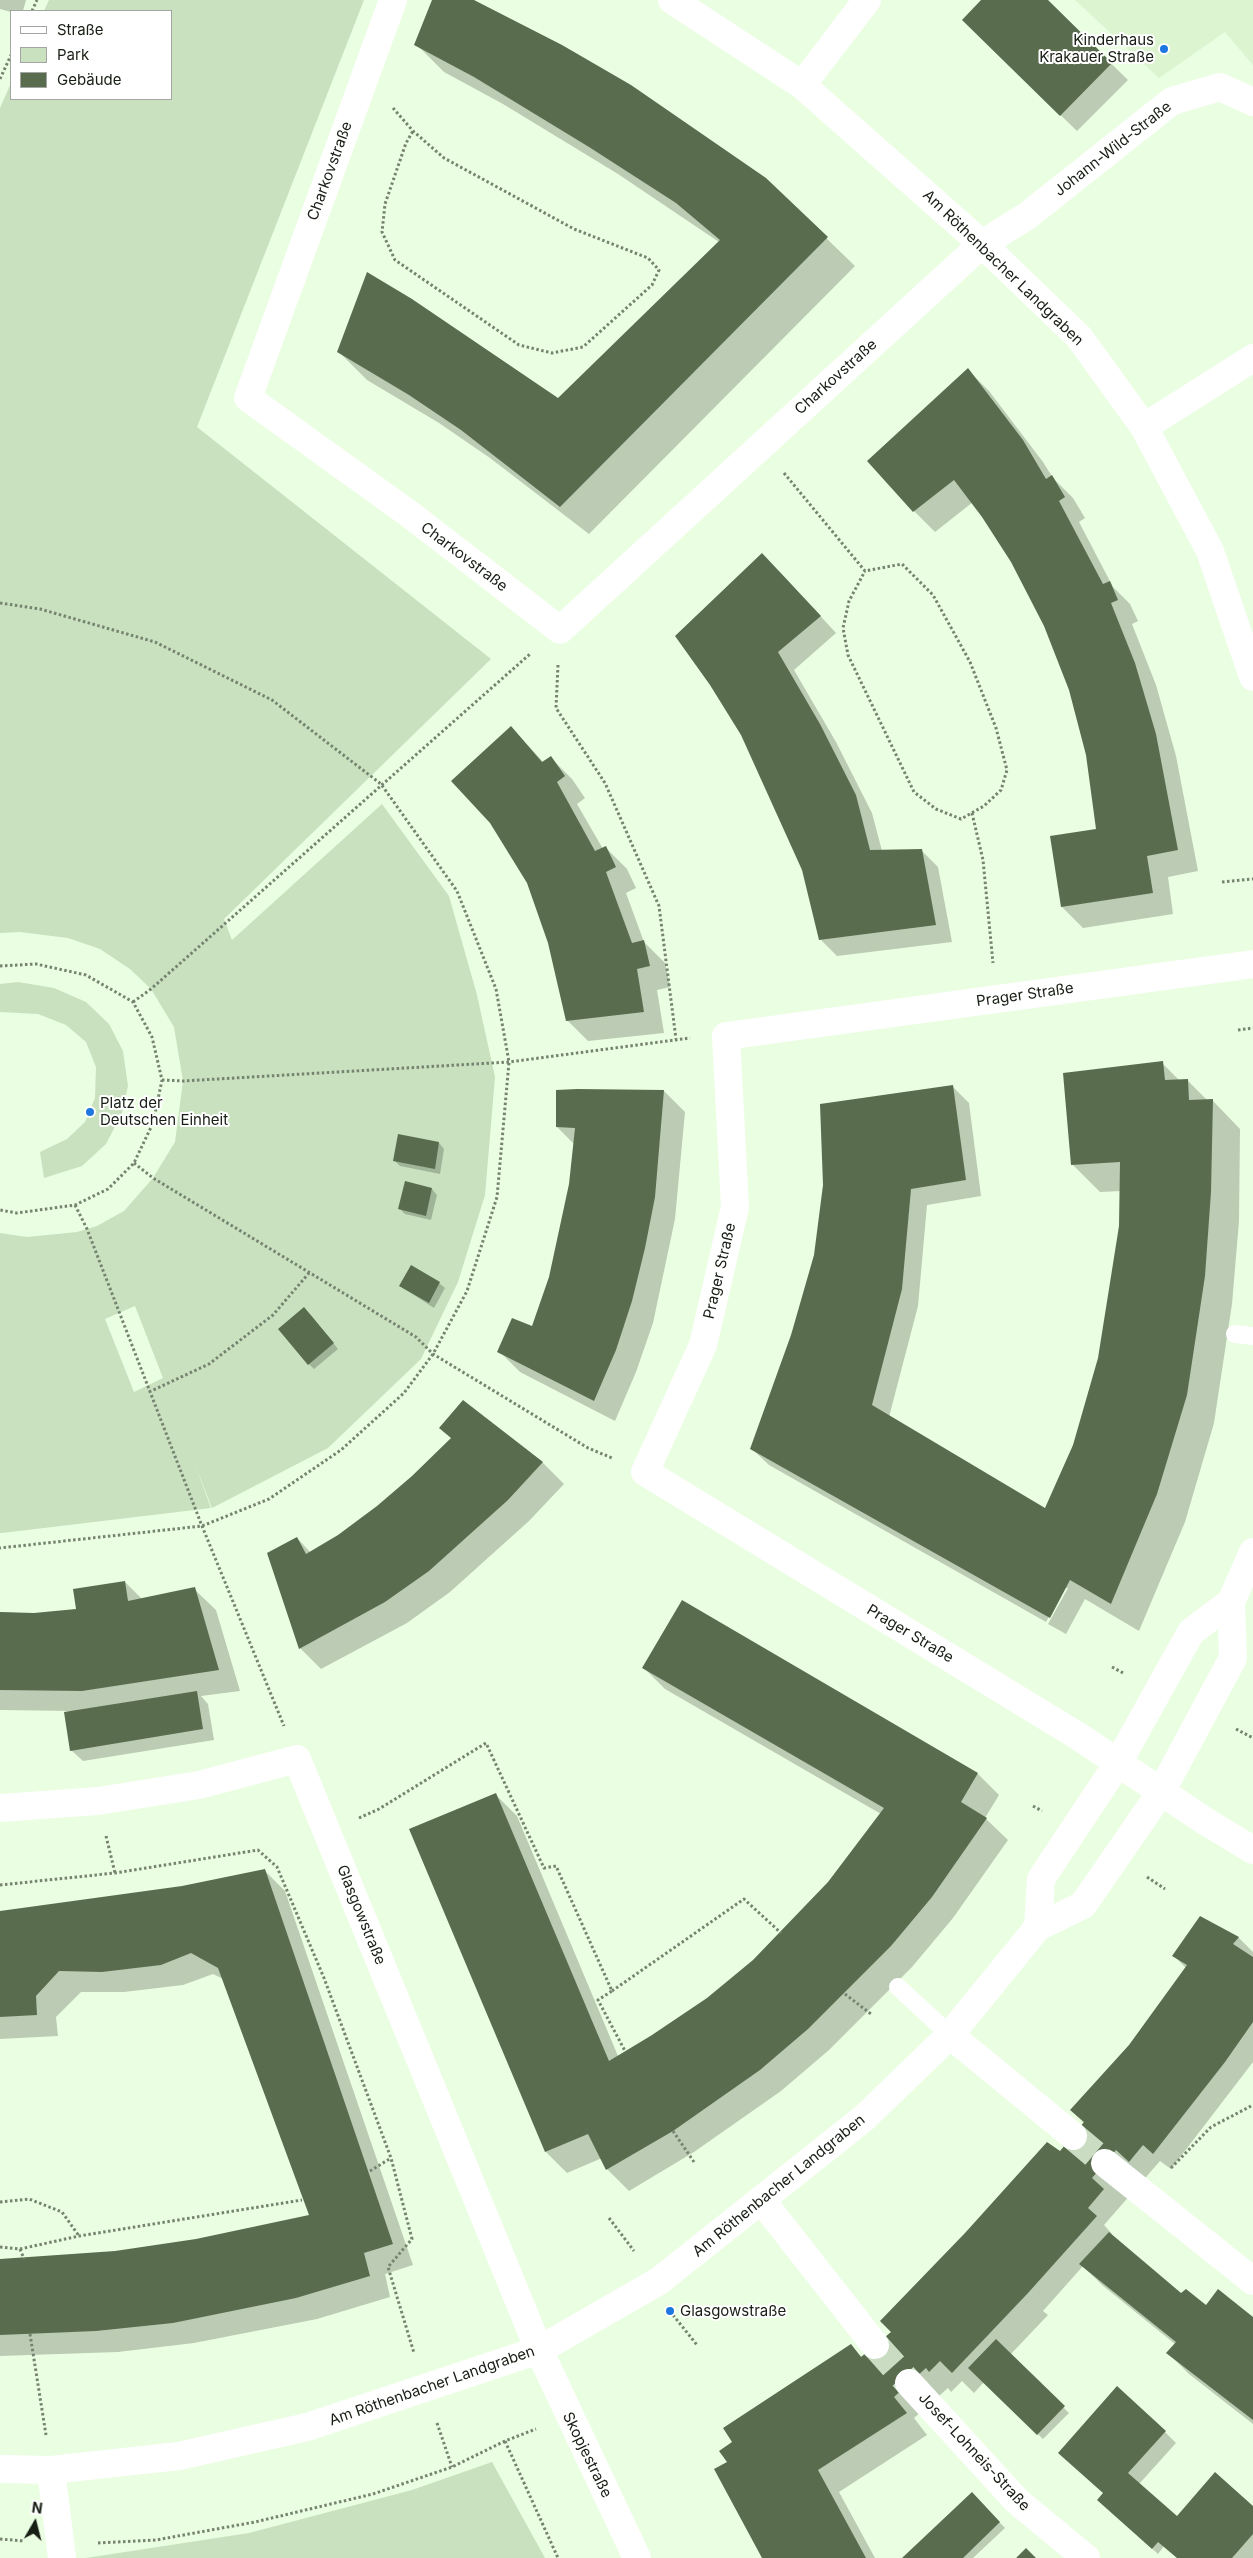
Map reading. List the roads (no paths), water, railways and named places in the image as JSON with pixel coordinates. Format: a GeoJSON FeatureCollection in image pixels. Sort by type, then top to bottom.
{"type":"FeatureCollection","features":[{"type":"Feature","properties":{"kind":"street","name":"Charkovstraße"},"geometry":{"type":"LineString","coordinates":[[393,0],[248,398],[408,514],[560,630],[982,244]]}},
{"type":"Feature","properties":{"kind":"street","name":"Am Röthenbacher Landgraben"},"geometry":{"type":"LineString","coordinates":[[672,0],[802,85],[982,244],[1079,337],[1144,427],[1210,551],[1252,670]]}},
{"type":"Feature","properties":{"kind":"street"},"geometry":{"type":"LineString","coordinates":[[802,85],[867,0]]}},
{"type":"Feature","properties":{"kind":"street","name":"Johann-Wild-Straße"},"geometry":{"type":"LineString","coordinates":[[982,244],[1027,216],[1172,101],[1220,87],[1253,102]]}},
{"type":"Feature","properties":{"kind":"street"},"geometry":{"type":"LineString","coordinates":[[1144,427],[1253,358]]}},
{"type":"Feature","properties":{"kind":"street","name":"Prager Straße"},"geometry":{"type":"LineString","coordinates":[[1253,964],[726,1036],[735,1207],[703,1345],[645,1472],[1118,1763],[1253,1850]]}},
{"type":"Feature","properties":{"kind":"street","name":"Am Röthenbacher Landgraben"},"geometry":{"type":"LineString","coordinates":[[0,2469],[51,2470],[179,2456],[307,2427],[538,2350],[659,2281],[762,2202],[864,2118],[950,2035],[1038,1927],[1083,1905],[1161,1792],[1233,1658],[1232,1602],[1253,1552]]}},
{"type":"Feature","properties":{"kind":"street"},"geometry":{"type":"LineString","coordinates":[[1038,1927],[1041,1878],[1118,1763],[1191,1632],[1232,1602]]}},
{"type":"Feature","properties":{"kind":"street","name":"Glasgowstraße"},"geometry":{"type":"LineString","coordinates":[[0,1808],[98,1801],[199,1785],[297,1759],[538,2350]]}},
{"type":"Feature","properties":{"kind":"street"},"geometry":{"type":"LineString","coordinates":[[950,2035],[1073,2136]]}},
{"type":"Feature","properties":{"kind":"street"},"geometry":{"type":"LineString","coordinates":[[1105,2163],[1253,2281]]}},
{"type":"Feature","properties":{"kind":"street"},"geometry":{"type":"LineString","coordinates":[[762,2202],[875,2345]]}},
{"type":"Feature","properties":{"kind":"street","name":"Skopjestraße"},"geometry":{"type":"LineString","coordinates":[[538,2350],[568,2417],[637,2558]]}},
{"type":"Feature","properties":{"kind":"street","name":"Josef-Lohneis-Straße"},"geometry":{"type":"LineString","coordinates":[[909,2383],[1017,2501],[1086,2558]]}},
{"type":"Feature","properties":{"kind":"street"},"geometry":{"type":"LineString","coordinates":[[51,2470],[61,2551]]}},
{"type":"Feature","properties":{"kind":"lane"},"geometry":{"type":"LineString","coordinates":[[1235,1334],[1253,1336]]}},
{"type":"Feature","properties":{"kind":"lane"},"geometry":{"type":"LineString","coordinates":[[898,1987],[950,2035]]}},
{"type":"Feature","properties":{"kind":"tunnel"},"geometry":{"type":"LineString","coordinates":[[1073,2136],[1105,2163]]}},
{"type":"Feature","properties":{"kind":"tunnel"},"geometry":{"type":"LineString","coordinates":[[875,2345],[909,2383]]}},
{"type":"Feature","properties":{"kind":"place","name":"Kinderhaus Krakauer Straße"},"geometry":{"type":"Point","coordinates":[1164,49]}},
{"type":"Feature","properties":{"kind":"place","name":"Platz der Deutschen Einheit"},"geometry":{"type":"Point","coordinates":[90,1112]}},
{"type":"Feature","properties":{"kind":"place","name":"Glasgowstraße"},"geometry":{"type":"Point","coordinates":[670,2311]}}]}
